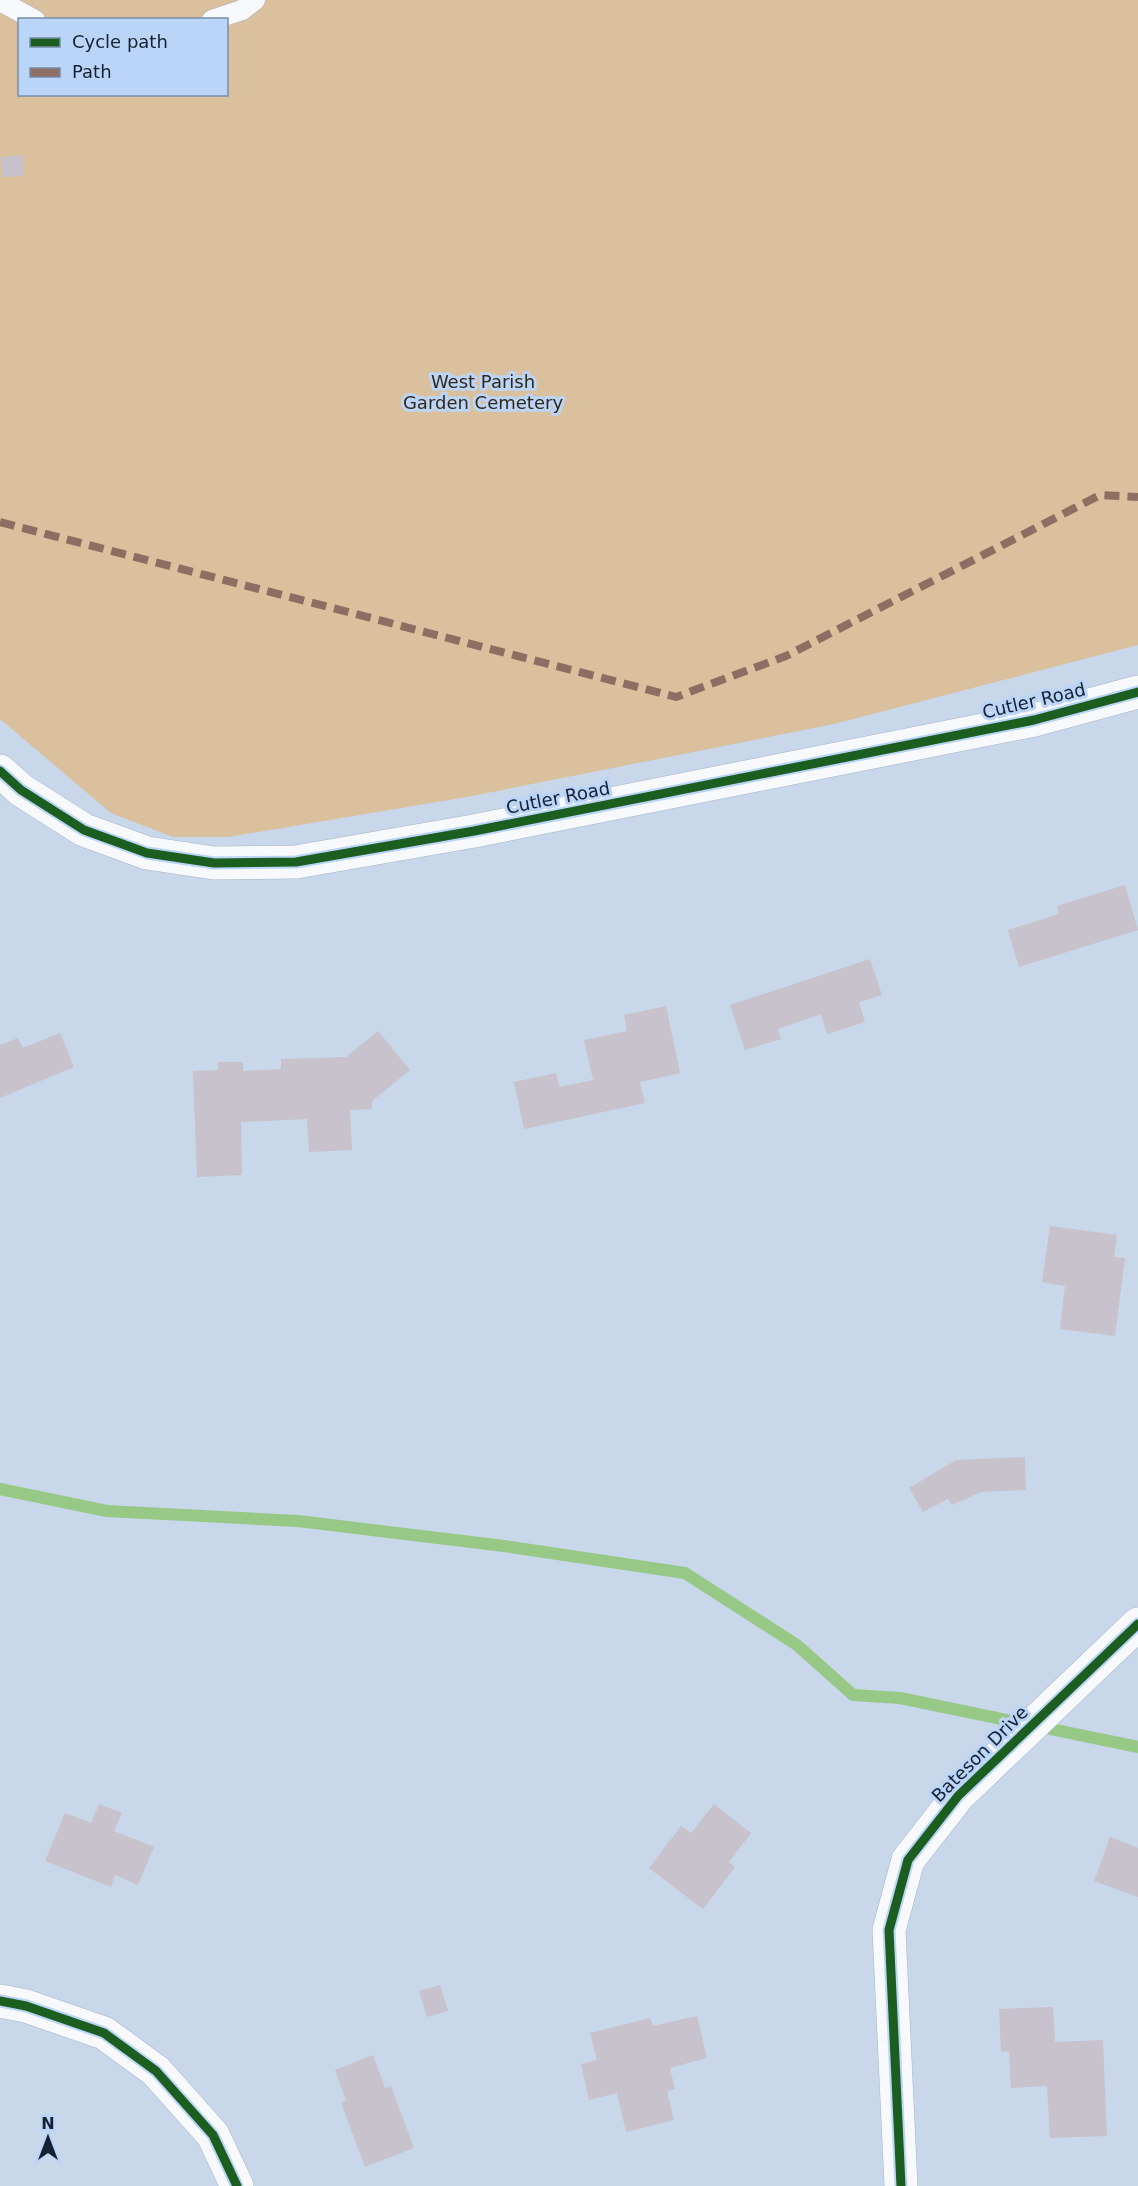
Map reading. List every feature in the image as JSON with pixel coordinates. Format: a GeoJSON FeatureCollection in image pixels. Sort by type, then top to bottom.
{"type":"FeatureCollection","features":[{"type":"Feature","properties":{"kind":"street","name":"Cutler Road"},"geometry":{"type":"LineString","coordinates":[[0,771],[21,790],[84,830],[147,853],[214,863],[297,862],[474,831],[1023,723],[1138,692]]}},
{"type":"Feature","properties":{"kind":"street","name":"Bateson Drive"},"geometry":{"type":"LineString","coordinates":[[901,2186],[889,1930],[908,1860],[958,1796],[1138,1624]]}},
{"type":"Feature","properties":{"kind":"street"},"geometry":{"type":"LineString","coordinates":[[0,2001],[26,2006],[104,2032],[156,2071],[213,2135],[237,2186]]}},
{"type":"Feature","properties":{"kind":"lane"},"geometry":{"type":"LineString","coordinates":[[218,18],[242,10],[255,0]]}},
{"type":"Feature","properties":{"kind":"lane"},"geometry":{"type":"LineString","coordinates":[[0,1],[31,18]]}},
{"type":"Feature","properties":{"kind":"green space","name":"West Parish Garden Cemetery"},"geometry":{"type":"Polygon","coordinates":[[[0,0],[1138,0],[1138,645],[834,724],[467,797],[228,837],[173,837],[111,813],[0,719],[0,0]]]}},
{"type":"Feature","properties":{"kind":"building"},"geometry":{"type":"Polygon","coordinates":[[[23,155],[24,176],[2,177],[1,157],[23,155]]]}},
{"type":"Feature","properties":{"kind":"building"},"geometry":{"type":"Polygon","coordinates":[[[1125,885],[1138,930],[1019,967],[1008,930],[1059,914],[1057,906],[1125,885]]]}},
{"type":"Feature","properties":{"kind":"building"},"geometry":{"type":"Polygon","coordinates":[[[870,959],[882,995],[859,1002],[865,1022],[827,1034],[821,1014],[778,1029],[781,1039],[745,1050],[730,1005],[870,959]]]}},
{"type":"Feature","properties":{"kind":"building"},"geometry":{"type":"Polygon","coordinates":[[[666,1006],[680,1073],[640,1082],[645,1103],[524,1129],[514,1082],[556,1073],[559,1087],[593,1080],[584,1040],[627,1031],[624,1015],[666,1006]]]}},
{"type":"Feature","properties":{"kind":"building"},"geometry":{"type":"Polygon","coordinates":[[[378,1031],[410,1070],[372,1101],[372,1109],[350,1110],[352,1150],[309,1152],[307,1119],[241,1122],[242,1175],[197,1177],[193,1071],[218,1070],[218,1062],[243,1062],[243,1071],[281,1069],[281,1059],[346,1057],[378,1031]]]}},
{"type":"Feature","properties":{"kind":"building"},"geometry":{"type":"Polygon","coordinates":[[[60,1033],[74,1067],[0,1098],[0,1045],[18,1038],[23,1048],[60,1033]]]}},
{"type":"Feature","properties":{"kind":"building"},"geometry":{"type":"Polygon","coordinates":[[[1050,1226],[1117,1235],[1114,1257],[1125,1258],[1115,1336],[1060,1329],[1065,1286],[1042,1282],[1050,1226]]]}},
{"type":"Feature","properties":{"kind":"building"},"geometry":{"type":"Polygon","coordinates":[[[1025,1457],[1026,1490],[981,1492],[952,1505],[948,1499],[923,1512],[909,1488],[956,1460],[1025,1457]]]}},
{"type":"Feature","properties":{"kind":"building"},"geometry":{"type":"Polygon","coordinates":[[[99,1804],[122,1813],[114,1831],[154,1847],[138,1885],[115,1875],[111,1887],[45,1861],[65,1813],[91,1823],[99,1804]]]}},
{"type":"Feature","properties":{"kind":"building"},"geometry":{"type":"Polygon","coordinates":[[[714,1804],[751,1833],[729,1862],[735,1867],[703,1909],[649,1868],[681,1826],[691,1833],[714,1804]]]}},
{"type":"Feature","properties":{"kind":"building"},"geometry":{"type":"Polygon","coordinates":[[[1110,1837],[1138,1848],[1138,1897],[1094,1881],[1110,1837]]]}},
{"type":"Feature","properties":{"kind":"building"},"geometry":{"type":"Polygon","coordinates":[[[440,1985],[448,2011],[427,2017],[419,1991],[440,1985]]]}},
{"type":"Feature","properties":{"kind":"building"},"geometry":{"type":"Polygon","coordinates":[[[1053,2007],[1055,2042],[1103,2040],[1107,2136],[1050,2138],[1047,2086],[1011,2088],[1009,2051],[1001,2052],[999,2009],[1053,2007]]]}},
{"type":"Feature","properties":{"kind":"building"},"geometry":{"type":"Polygon","coordinates":[[[697,2016],[707,2058],[670,2068],[675,2089],[667,2091],[674,2120],[626,2132],[617,2093],[589,2100],[581,2064],[597,2060],[590,2033],[650,2018],[653,2026],[697,2016]]]}},
{"type":"Feature","properties":{"kind":"building"},"geometry":{"type":"Polygon","coordinates":[[[373,2055],[385,2088],[391,2086],[414,2148],[365,2167],[341,2103],[346,2100],[335,2070],[373,2055]]]}},
{"type":"Feature","properties":{"kind":"waterway"},"geometry":{"type":"LineString","coordinates":[[0,1489],[107,1511],[298,1521],[504,1546],[685,1573],[797,1645],[853,1695],[900,1698],[1138,1747]]}},
{"type":"Feature","properties":{"kind":"marked path"},"geometry":{"type":"LineString","coordinates":[[0,522],[676,697],[786,656],[1100,495],[1138,497]]}},
{"type":"Feature","properties":{"kind":"cycle path"},"geometry":{"type":"LineString","coordinates":[[0,771],[21,790],[84,830],[147,853],[214,863],[296,862],[474,831],[1034,720],[1138,692]]}},
{"type":"Feature","properties":{"kind":"cycle path"},"geometry":{"type":"LineString","coordinates":[[901,2186],[889,1930],[908,1860],[958,1796],[1138,1624]]}},
{"type":"Feature","properties":{"kind":"cycle path"},"geometry":{"type":"LineString","coordinates":[[0,2001],[26,2006],[104,2033],[156,2071],[213,2135],[237,2186]]}}]}
